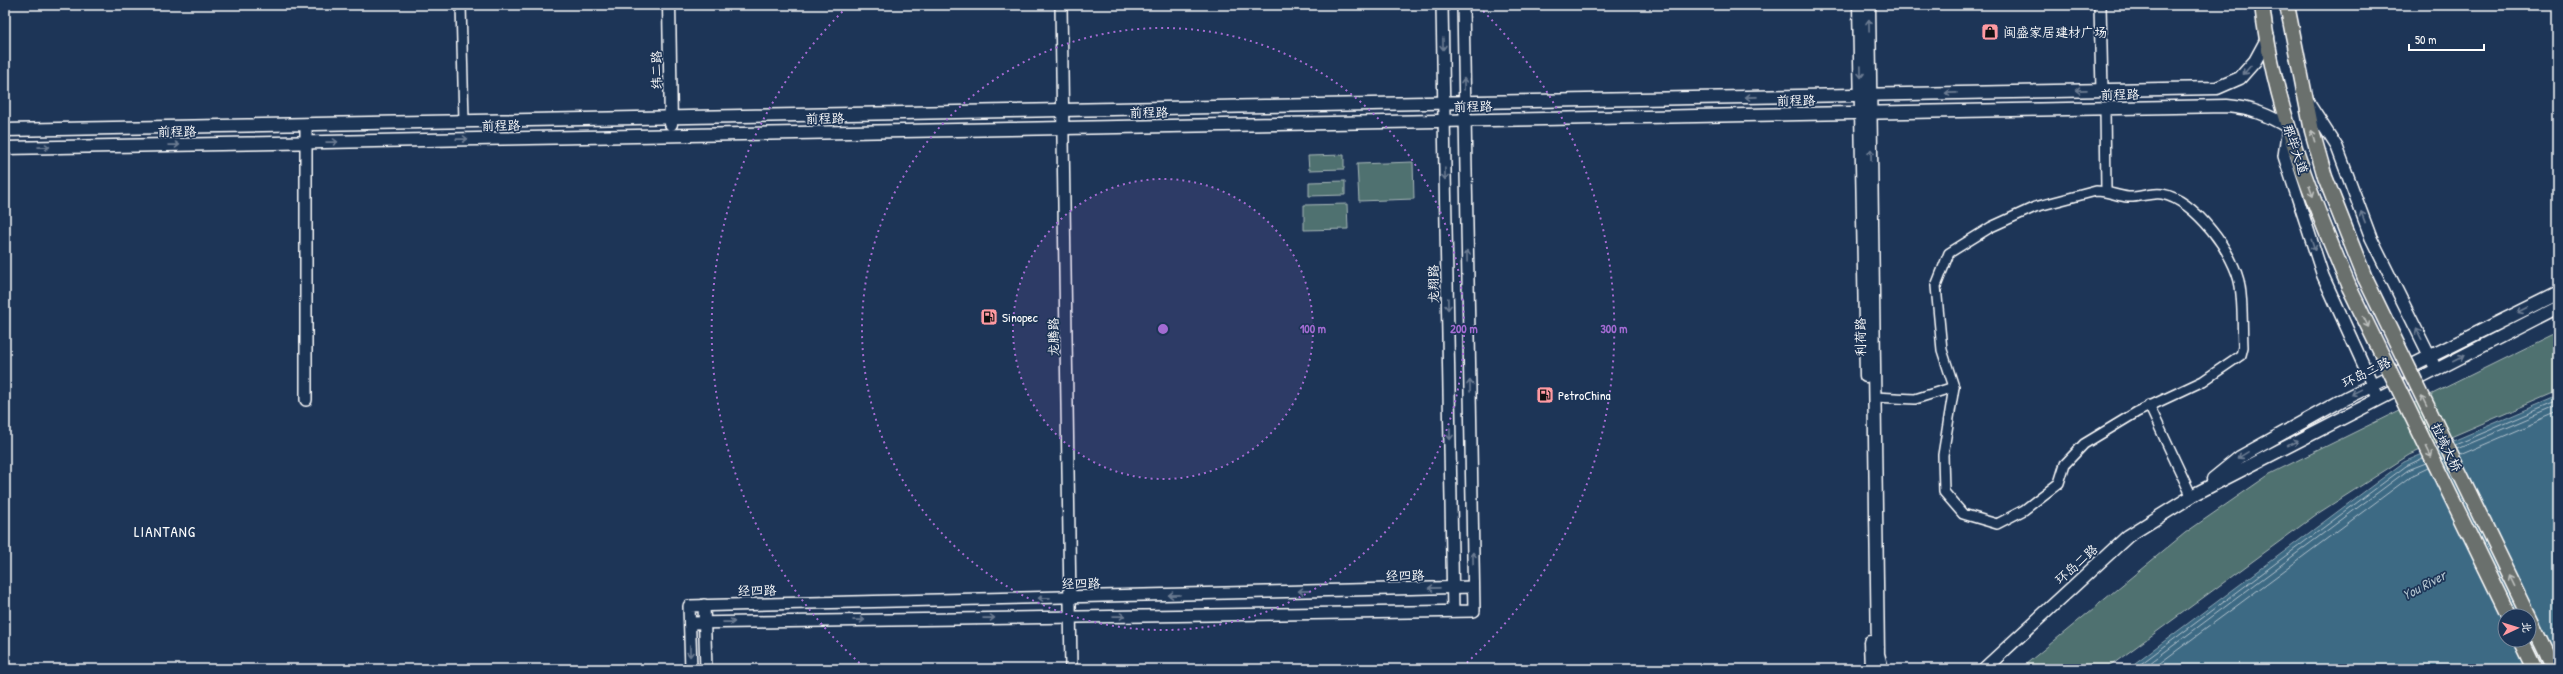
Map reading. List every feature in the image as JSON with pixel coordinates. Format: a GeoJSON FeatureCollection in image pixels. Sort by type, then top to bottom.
{"type":"FeatureCollection","features":[{"type":"Feature","properties":{"kind":"main road","name":"纬二路"},"geometry":{"type":"LineString","coordinates":[[669,5],[671,135]]}},
{"type":"Feature","properties":{"kind":"main road","name":"利荷路"},"geometry":{"type":"LineString","coordinates":[[1859,5],[1866,94]]}},
{"type":"Feature","properties":{"kind":"main road","name":"利荷路"},"geometry":{"type":"LineString","coordinates":[[1869,5],[1866,112],[1871,669]]}},
{"type":"Feature","properties":{"kind":"main road","name":"那毕大道"},"geometry":{"type":"LineString","coordinates":[[2262,5],[2288,127],[2323,224],[2349,287]]}},
{"type":"Feature","properties":{"kind":"main road","name":"那毕大道"},"geometry":{"type":"LineString","coordinates":[[2288,5],[2304,96],[2325,177],[2364,278]]}},
{"type":"Feature","properties":{"kind":"main road","name":"前程路"},"geometry":{"type":"LineString","coordinates":[[5,130],[2217,88],[2240,78],[2255,61],[2268,37]]}},
{"type":"Feature","properties":{"kind":"main road","name":"前程路"},"geometry":{"type":"LineString","coordinates":[[5,148],[2227,106],[2250,108],[2269,116],[2288,127]]}},
{"type":"Feature","properties":{"kind":"main road","name":"利荷路"},"geometry":{"type":"LineString","coordinates":[[1866,112],[1874,397],[1878,654],[1882,669]]}},
{"type":"Feature","properties":{"kind":"main road","name":"拉域大桥"},"geometry":{"type":"LineString","coordinates":[[2364,278],[2525,608]]}},
{"type":"Feature","properties":{"kind":"main road","name":"拉域大桥"},"geometry":{"type":"LineString","coordinates":[[2349,287],[2505,608]]}},
{"type":"Feature","properties":{"kind":"main road","name":"环岛二路"},"geometry":{"type":"LineString","coordinates":[[2194,495],[2240,456],[2373,384],[2558,293]]}},
{"type":"Feature","properties":{"kind":"main road","name":"环岛二路"},"geometry":{"type":"LineString","coordinates":[[1984,669],[2128,536],[2194,495],[2558,307]]}},
{"type":"Feature","properties":{"kind":"main road","name":"拉域大桥"},"geometry":{"type":"LineString","coordinates":[[2537,633],[2554,669]]}},
{"type":"Feature","properties":{"kind":"main road"},"geometry":{"type":"LineString","coordinates":[[2525,648],[2535,669]]}},
{"type":"Feature","properties":{"kind":"street"},"geometry":{"type":"LineString","coordinates":[[461,5],[464,121]]}},
{"type":"Feature","properties":{"kind":"street","name":"龙腾路"},"geometry":{"type":"LineString","coordinates":[[1061,5],[1064,110],[1071,669]]}},
{"type":"Feature","properties":{"kind":"street","name":"龙翔路"},"geometry":{"type":"LineString","coordinates":[[1442,5],[1454,611]]}},
{"type":"Feature","properties":{"kind":"street"},"geometry":{"type":"LineString","coordinates":[[691,669],[690,623],[1474,611],[1463,5]]}},
{"type":"Feature","properties":{"kind":"street"},"geometry":{"type":"LineString","coordinates":[[2100,5],[2102,90]]}},
{"type":"Feature","properties":{"kind":"street"},"geometry":{"type":"LineString","coordinates":[[2304,96],[2337,147],[2371,238],[2436,369]]}},
{"type":"Feature","properties":{"kind":"street"},"geometry":{"type":"LineString","coordinates":[[2105,108],[2106,191]]}},
{"type":"Feature","properties":{"kind":"street"},"geometry":{"type":"LineString","coordinates":[[306,124],[306,400]]}},
{"type":"Feature","properties":{"kind":"street"},"geometry":{"type":"LineString","coordinates":[[2288,127],[2284,156],[2320,269],[2380,399]]}},
{"type":"Feature","properties":{"kind":"street"},"geometry":{"type":"LineString","coordinates":[[2096,191],[2106,191],[2128,197],[2162,194],[2192,209],[2228,254],[2240,285],[2243,347],[2241,355],[2203,381],[2149,405],[2084,444],[2065,464],[2059,483],[2024,510],[1997,524],[1963,514],[1944,492],[1943,455],[1954,387],[1942,350],[1936,286],[1949,253],[1991,227],[2035,207],[2096,191]]}},
{"type":"Feature","properties":{"kind":"street"},"geometry":{"type":"LineString","coordinates":[[1874,397],[1915,399],[1954,387]]}},
{"type":"Feature","properties":{"kind":"street"},"geometry":{"type":"LineString","coordinates":[[2149,405],[2194,495]]}},
{"type":"Feature","properties":{"kind":"street","name":"经四路"},"geometry":{"type":"LineString","coordinates":[[690,623],[689,606],[704,605],[1473,587]]}},
{"type":"Feature","properties":{"kind":"street"},"geometry":{"type":"LineString","coordinates":[[704,605],[706,669]]}},
{"type":"Feature","properties":{"kind":"green space"},"geometry":{"type":"Polygon","coordinates":[[[1344,155],[1344,169],[1309,170],[1308,156],[1344,155]]]}},
{"type":"Feature","properties":{"kind":"green space"},"geometry":{"type":"Polygon","coordinates":[[[1413,162],[1414,199],[1359,201],[1357,164],[1413,162]]]}},
{"type":"Feature","properties":{"kind":"green space"},"geometry":{"type":"Polygon","coordinates":[[[1345,181],[1345,195],[1309,196],[1309,182],[1345,181]]]}},
{"type":"Feature","properties":{"kind":"green space"},"geometry":{"type":"Polygon","coordinates":[[[1347,204],[1348,229],[1304,230],[1304,205],[1347,204]]]}},
{"type":"Feature","properties":{"kind":"green space"},"geometry":{"type":"Polygon","coordinates":[[[2558,332],[2558,391],[2409,455],[2317,514],[2106,669],[2020,669],[2185,533],[2270,474],[2558,332]]]}},
{"type":"Feature","properties":{"kind":"water","name":"You River"},"geometry":{"type":"Polygon","coordinates":[[[2558,396],[2558,669],[2127,669],[2404,462],[2558,396]]]}},
{"type":"Feature","properties":{"kind":"place","name":"闽盛家居建材广场"},"geometry":{"type":"Point","coordinates":[1990,32]}},
{"type":"Feature","properties":{"kind":"place","name":"Sinopec"},"geometry":{"type":"Point","coordinates":[989,317]}},
{"type":"Feature","properties":{"kind":"place","name":"PetroChina"},"geometry":{"type":"Point","coordinates":[1545,395]}},
{"type":"Feature","properties":{"kind":"district","name":"LIANTANG"},"geometry":{"type":"Point","coordinates":[165,532]}}]}
